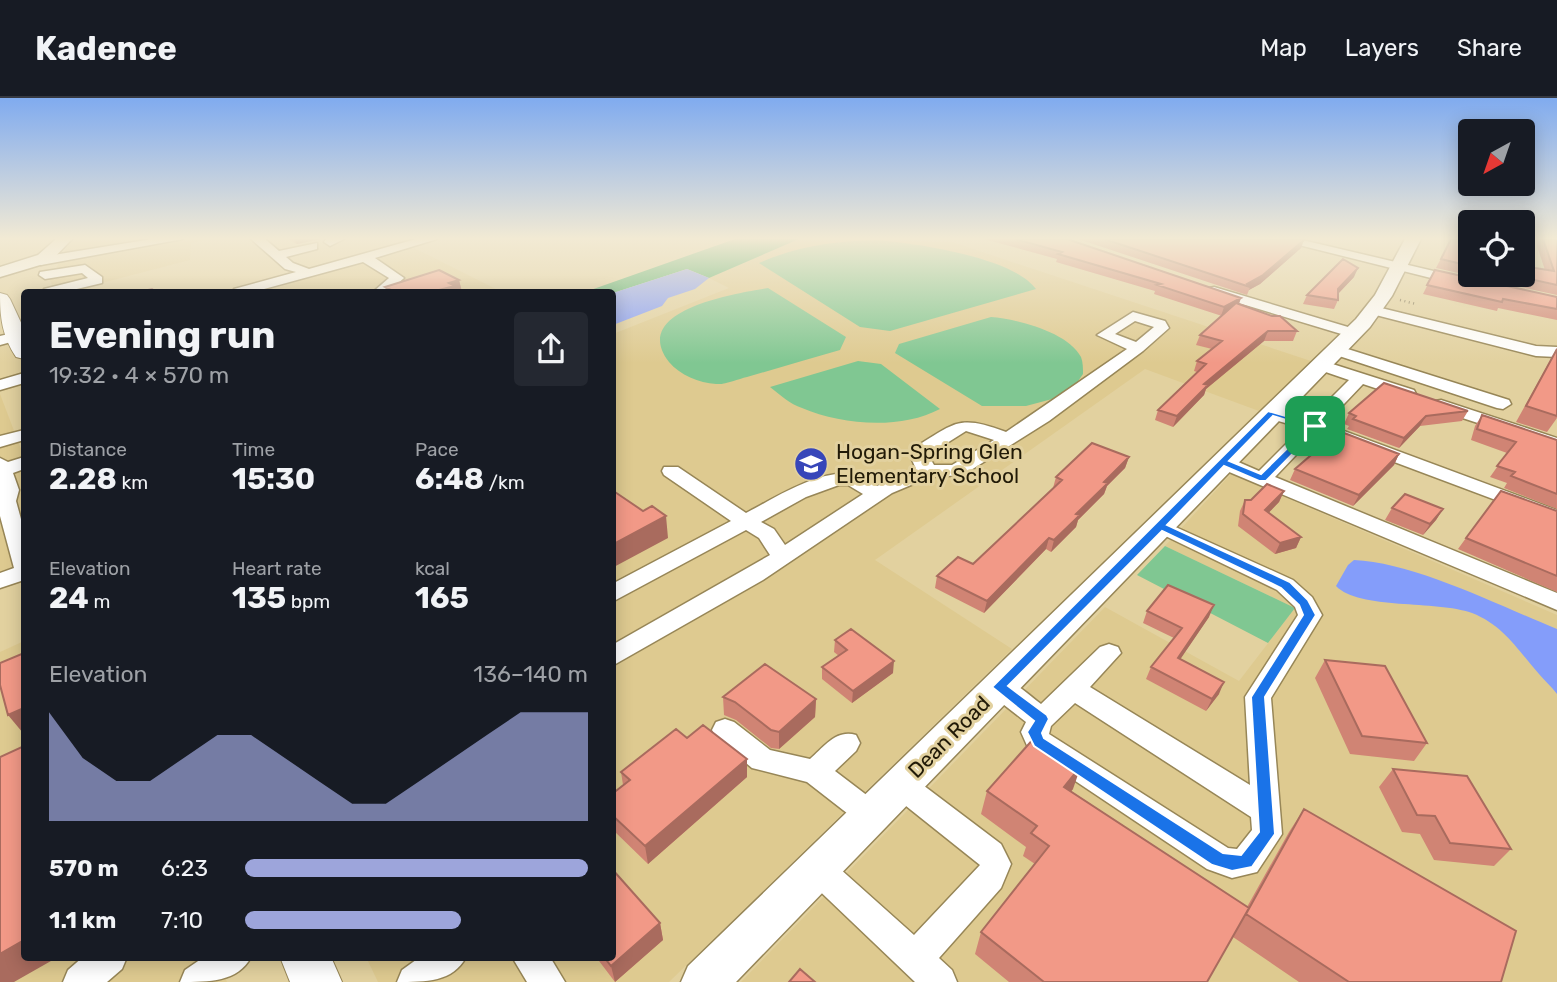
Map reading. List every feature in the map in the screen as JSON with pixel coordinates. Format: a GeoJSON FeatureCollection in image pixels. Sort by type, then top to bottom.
{"type":"FeatureCollection","features":[{"type":"Feature","properties":{"kind":"highway"},"geometry":{"type":"LineString","coordinates":[[0,299],[14,339]]}},
{"type":"Feature","properties":{"kind":"main road","name":"Dean Road"},"geometry":{"type":"LineString","coordinates":[[704,982],[1353,333],[1373,310],[1390,280]]}},
{"type":"Feature","properties":{"kind":"street"},"geometry":{"type":"LineString","coordinates":[[59,289],[92,280]]}},
{"type":"Feature","properties":{"kind":"street"},"geometry":{"type":"LineString","coordinates":[[250,289],[283,280]]}},
{"type":"Feature","properties":{"kind":"street"},"geometry":{"type":"LineString","coordinates":[[1198,286],[1353,333]]}},
{"type":"Feature","properties":{"kind":"street"},"geometry":{"type":"LineString","coordinates":[[1373,310],[1536,351],[1557,352]]}},
{"type":"Feature","properties":{"kind":"street"},"geometry":{"type":"LineString","coordinates":[[616,655],[782,558],[877,495],[927,471],[957,471],[1043,417],[1138,348]]}},
{"type":"Feature","properties":{"kind":"street"},"geometry":{"type":"LineString","coordinates":[[1335,350],[1503,404]]}},
{"type":"Feature","properties":{"kind":"street"},"geometry":{"type":"LineString","coordinates":[[1320,365],[1557,444]]}},
{"type":"Feature","properties":{"kind":"street"},"geometry":{"type":"LineString","coordinates":[[1262,479],[1360,378]]}},
{"type":"Feature","properties":{"kind":"street"},"geometry":{"type":"LineString","coordinates":[[0,385],[21,379]]}},
{"type":"Feature","properties":{"kind":"street"},"geometry":{"type":"LineString","coordinates":[[1271,413],[1315,426],[1557,517]]}},
{"type":"Feature","properties":{"kind":"street"},"geometry":{"type":"LineString","coordinates":[[927,471],[918,453],[962,425],[975,426],[1007,439]]}},
{"type":"Feature","properties":{"kind":"street"},"geometry":{"type":"LineString","coordinates":[[0,442],[21,436]]}},
{"type":"Feature","properties":{"kind":"street"},"geometry":{"type":"LineString","coordinates":[[1222,462],[1557,602]]}},
{"type":"Feature","properties":{"kind":"street"},"geometry":{"type":"LineString","coordinates":[[21,464],[1,467],[9,490],[6,501],[21,555]]}},
{"type":"Feature","properties":{"kind":"street"},"geometry":{"type":"LineString","coordinates":[[671,471],[745,523],[767,534],[782,558]]}},
{"type":"Feature","properties":{"kind":"street"},"geometry":{"type":"LineString","coordinates":[[616,592],[799,493],[837,480],[852,480],[877,495]]}},
{"type":"Feature","properties":{"kind":"street"},"geometry":{"type":"LineString","coordinates":[[1109,653],[1042,719],[1034,732],[1039,742],[1218,859],[1232,864],[1246,862],[1267,834],[1258,697],[1310,615],[1304,603],[1285,585],[1160,526]]}},
{"type":"Feature","properties":{"kind":"street"},"geometry":{"type":"LineString","coordinates":[[0,581],[21,573]]}},
{"type":"Feature","properties":{"kind":"street"},"geometry":{"type":"LineString","coordinates":[[999,687],[1042,719]]}},
{"type":"Feature","properties":{"kind":"street"},"geometry":{"type":"LineString","coordinates":[[1073,689],[1267,811]]}},
{"type":"Feature","properties":{"kind":"street"},"geometry":{"type":"LineString","coordinates":[[725,730],[762,760],[815,772],[872,815]]}},
{"type":"Feature","properties":{"kind":"street"},"geometry":{"type":"LineString","coordinates":[[815,772],[846,743]]}},
{"type":"Feature","properties":{"kind":"street"},"geometry":{"type":"LineString","coordinates":[[901,785],[990,854],[996,864],[990,878],[915,959]]}},
{"type":"Feature","properties":{"kind":"street"},"geometry":{"type":"LineString","coordinates":[[818,869],[940,982]]}},
{"type":"Feature","properties":{"kind":"street"},"geometry":{"type":"LineString","coordinates":[[80,982],[105,961]]}},
{"type":"Feature","properties":{"kind":"street"},"geometry":{"type":"LineString","coordinates":[[197,982],[228,961]]}},
{"type":"Feature","properties":{"kind":"street"},"geometry":{"type":"LineString","coordinates":[[414,982],[443,961]]}},
{"type":"Feature","properties":{"kind":"street"},"geometry":{"type":"LineString","coordinates":[[531,961],[548,982]]}},
{"type":"Feature","properties":{"kind":"shaded area"},"geometry":{"type":"Polygon","coordinates":[[[50,280],[112,280],[79,289],[54,289],[50,280]]]}},
{"type":"Feature","properties":{"kind":"shaded area"},"geometry":{"type":"Polygon","coordinates":[[[291,280],[479,280],[496,289],[259,289],[291,280]]]}},
{"type":"Feature","properties":{"kind":"shaded area","name":"Hogan-Spring Glen Elementary School"},"geometry":{"type":"Polygon","coordinates":[[[714,280],[1067,280],[1314,362],[1259,411],[1145,369],[875,560],[1012,649],[669,982],[378,982],[368,961],[616,961],[616,333],[729,288],[714,280]]]}},
{"type":"Feature","properties":{"kind":"shaded area"},"geometry":{"type":"Polygon","coordinates":[[[0,394],[21,449],[21,580],[0,588],[0,394]]]}},
{"type":"Feature","properties":{"kind":"shaded area"},"geometry":{"type":"Polygon","coordinates":[[[1231,474],[1557,615],[1557,982],[741,982],[1105,607],[1239,681],[1295,608],[1165,546],[1231,474]]]}},
{"type":"Feature","properties":{"kind":"shaded area"},"geometry":{"type":"Polygon","coordinates":[[[21,642],[21,961],[219,961],[227,982],[0,982],[0,652],[21,642]]]}},
{"type":"Feature","properties":{"kind":"green space"},"geometry":{"type":"Polygon","coordinates":[[[618,280],[652,280],[616,292],[616,289],[593,289],[618,280]]]}},
{"type":"Feature","properties":{"kind":"green space"},"geometry":{"type":"Polygon","coordinates":[[[786,280],[1026,280],[1036,289],[890,331],[860,327],[786,280]]]}},
{"type":"Feature","properties":{"kind":"green space"},"geometry":{"type":"Polygon","coordinates":[[[768,288],[846,337],[840,350],[720,384],[690,378],[669,362],[660,344],[663,329],[675,317],[692,307],[713,300],[768,288]]]}},
{"type":"Feature","properties":{"kind":"green space"},"geometry":{"type":"Polygon","coordinates":[[[991,317],[1041,328],[1065,340],[1082,359],[1083,374],[1074,387],[1056,398],[1026,406],[982,406],[895,353],[899,344],[991,317]]]}},
{"type":"Feature","properties":{"kind":"green space"},"geometry":{"type":"Polygon","coordinates":[[[858,361],[881,364],[940,409],[907,420],[871,423],[853,421],[818,414],[798,406],[770,387],[858,361]]]}},
{"type":"Feature","properties":{"kind":"green space"},"geometry":{"type":"Polygon","coordinates":[[[1165,546],[1295,608],[1268,643],[1137,575],[1165,546]]]}},
{"type":"Feature","properties":{"kind":"water"},"geometry":{"type":"Polygon","coordinates":[[[652,280],[706,280],[695,289],[668,298],[662,306],[616,324],[616,292],[652,280]]]}},
{"type":"Feature","properties":{"kind":"water"},"geometry":{"type":"Polygon","coordinates":[[[1354,560],[1403,568],[1557,629],[1557,694],[1509,639],[1483,618],[1457,609],[1380,602],[1347,594],[1336,586],[1354,560]]]}},
{"type":"Feature","properties":{"kind":"building"},"geometry":{"type":"Polygon","coordinates":[[[406,280],[458,280],[449,283],[455,286],[443,289],[385,287],[406,280]]]}},
{"type":"Feature","properties":{"kind":"building"},"geometry":{"type":"Polygon","coordinates":[[[1148,280],[1189,280],[1241,298],[1224,307],[1157,285],[1161,284],[1148,280]]]}},
{"type":"Feature","properties":{"kind":"building"},"geometry":{"type":"Polygon","coordinates":[[[1229,280],[1254,280],[1247,284],[1250,287],[1229,280]]]}},
{"type":"Feature","properties":{"kind":"building"},"geometry":{"type":"Polygon","coordinates":[[[1322,280],[1346,280],[1338,289],[1338,300],[1307,295],[1322,280]]]}},
{"type":"Feature","properties":{"kind":"building"},"geometry":{"type":"Polygon","coordinates":[[[1430,280],[1458,280],[1458,287],[1512,287],[1557,297],[1557,309],[1503,299],[1502,302],[1427,285],[1430,280]]]}},
{"type":"Feature","properties":{"kind":"building"},"geometry":{"type":"Polygon","coordinates":[[[1535,280],[1557,280],[1557,285],[1535,280]]]}},
{"type":"Feature","properties":{"kind":"building"},"geometry":{"type":"Polygon","coordinates":[[[1236,303],[1272,316],[1280,316],[1297,331],[1268,331],[1204,384],[1208,385],[1177,416],[1158,410],[1206,364],[1197,361],[1222,341],[1200,335],[1236,303]]]}},
{"type":"Feature","properties":{"kind":"building"},"geometry":{"type":"Polygon","coordinates":[[[1557,349],[1557,416],[1526,406],[1557,349]]]}},
{"type":"Feature","properties":{"kind":"building"},"geometry":{"type":"Polygon","coordinates":[[[1384,383],[1468,411],[1426,416],[1404,438],[1353,419],[1356,416],[1349,413],[1384,383]]]}},
{"type":"Feature","properties":{"kind":"building"},"geometry":{"type":"Polygon","coordinates":[[[1482,415],[1557,440],[1557,494],[1511,476],[1515,472],[1497,466],[1516,442],[1477,429],[1482,415]]]}},
{"type":"Feature","properties":{"kind":"building"},"geometry":{"type":"Polygon","coordinates":[[[1339,431],[1399,454],[1359,495],[1295,469],[1339,431]]]}},
{"type":"Feature","properties":{"kind":"building"},"geometry":{"type":"Polygon","coordinates":[[[1092,443],[1129,457],[1104,482],[1108,483],[1076,514],[1080,515],[1054,540],[1049,538],[987,601],[937,576],[958,557],[973,564],[1062,480],[1056,477],[1092,443]]]}},
{"type":"Feature","properties":{"kind":"building"},"geometry":{"type":"Polygon","coordinates":[[[1267,484],[1284,491],[1265,510],[1301,537],[1280,543],[1243,514],[1245,500],[1251,500],[1267,484]]]}},
{"type":"Feature","properties":{"kind":"building"},"geometry":{"type":"Polygon","coordinates":[[[1501,491],[1557,511],[1557,576],[1466,538],[1501,491]]]}},
{"type":"Feature","properties":{"kind":"building"},"geometry":{"type":"Polygon","coordinates":[[[616,493],[643,511],[652,506],[666,516],[616,543],[616,493]]]}},
{"type":"Feature","properties":{"kind":"building"},"geometry":{"type":"Polygon","coordinates":[[[1405,494],[1443,509],[1430,524],[1392,508],[1405,494]]]}},
{"type":"Feature","properties":{"kind":"building"},"geometry":{"type":"Polygon","coordinates":[[[1168,585],[1214,605],[1178,658],[1224,682],[1212,699],[1151,667],[1182,628],[1147,611],[1168,585]]]}},
{"type":"Feature","properties":{"kind":"building"},"geometry":{"type":"Polygon","coordinates":[[[851,629],[894,661],[853,691],[822,667],[847,650],[835,640],[851,629]]]}},
{"type":"Feature","properties":{"kind":"building"},"geometry":{"type":"Polygon","coordinates":[[[21,654],[21,709],[8,715],[0,685],[0,663],[21,654]]]}},
{"type":"Feature","properties":{"kind":"building"},"geometry":{"type":"Polygon","coordinates":[[[1325,660],[1385,666],[1427,743],[1362,736],[1325,660]]]}},
{"type":"Feature","properties":{"kind":"building"},"geometry":{"type":"Polygon","coordinates":[[[765,664],[816,699],[779,732],[771,730],[735,702],[723,697],[765,664]]]}},
{"type":"Feature","properties":{"kind":"building"},"geometry":{"type":"Polygon","coordinates":[[[703,725],[747,759],[645,846],[616,819],[616,791],[630,780],[621,772],[676,729],[687,738],[703,725]]]}},
{"type":"Feature","properties":{"kind":"building"},"geometry":{"type":"Polygon","coordinates":[[[1035,737],[1081,766],[1064,787],[1249,908],[1207,982],[1044,982],[981,932],[1049,846],[1031,833],[1037,826],[987,791],[1035,737]]]}},
{"type":"Feature","properties":{"kind":"building"},"geometry":{"type":"Polygon","coordinates":[[[21,747],[21,942],[0,954],[0,757],[21,747]]]}},
{"type":"Feature","properties":{"kind":"building"},"geometry":{"type":"Polygon","coordinates":[[[1393,769],[1467,776],[1511,849],[1450,843],[1435,816],[1417,815],[1393,769]]]}},
{"type":"Feature","properties":{"kind":"building"},"geometry":{"type":"Polygon","coordinates":[[[1304,809],[1516,931],[1501,982],[1349,982],[1246,914],[1304,809]]]}},
{"type":"Feature","properties":{"kind":"building"},"geometry":{"type":"Polygon","coordinates":[[[616,874],[660,923],[611,966],[607,961],[616,961],[616,874]]]}},
{"type":"Feature","properties":{"kind":"building"},"geometry":{"type":"Polygon","coordinates":[[[800,969],[815,982],[789,982],[800,969]]]}},
{"type":"Feature","properties":{"kind":"place","name":"Hogan-Spring Glen Elementary School"},"geometry":{"type":"Point","coordinates":[811,464]}},
{"type":"Feature","properties":{"kind":"route"},"geometry":{"type":"LineString","coordinates":[[1315,426],[1262,479],[1222,462],[1160,526],[1285,585],[1296,593],[1310,615],[1258,697],[1267,834],[1246,862],[1232,864],[1218,859],[1039,742],[1034,732],[1042,719],[999,687],[1160,526],[1222,462],[1271,413],[1315,426]]}}]}
